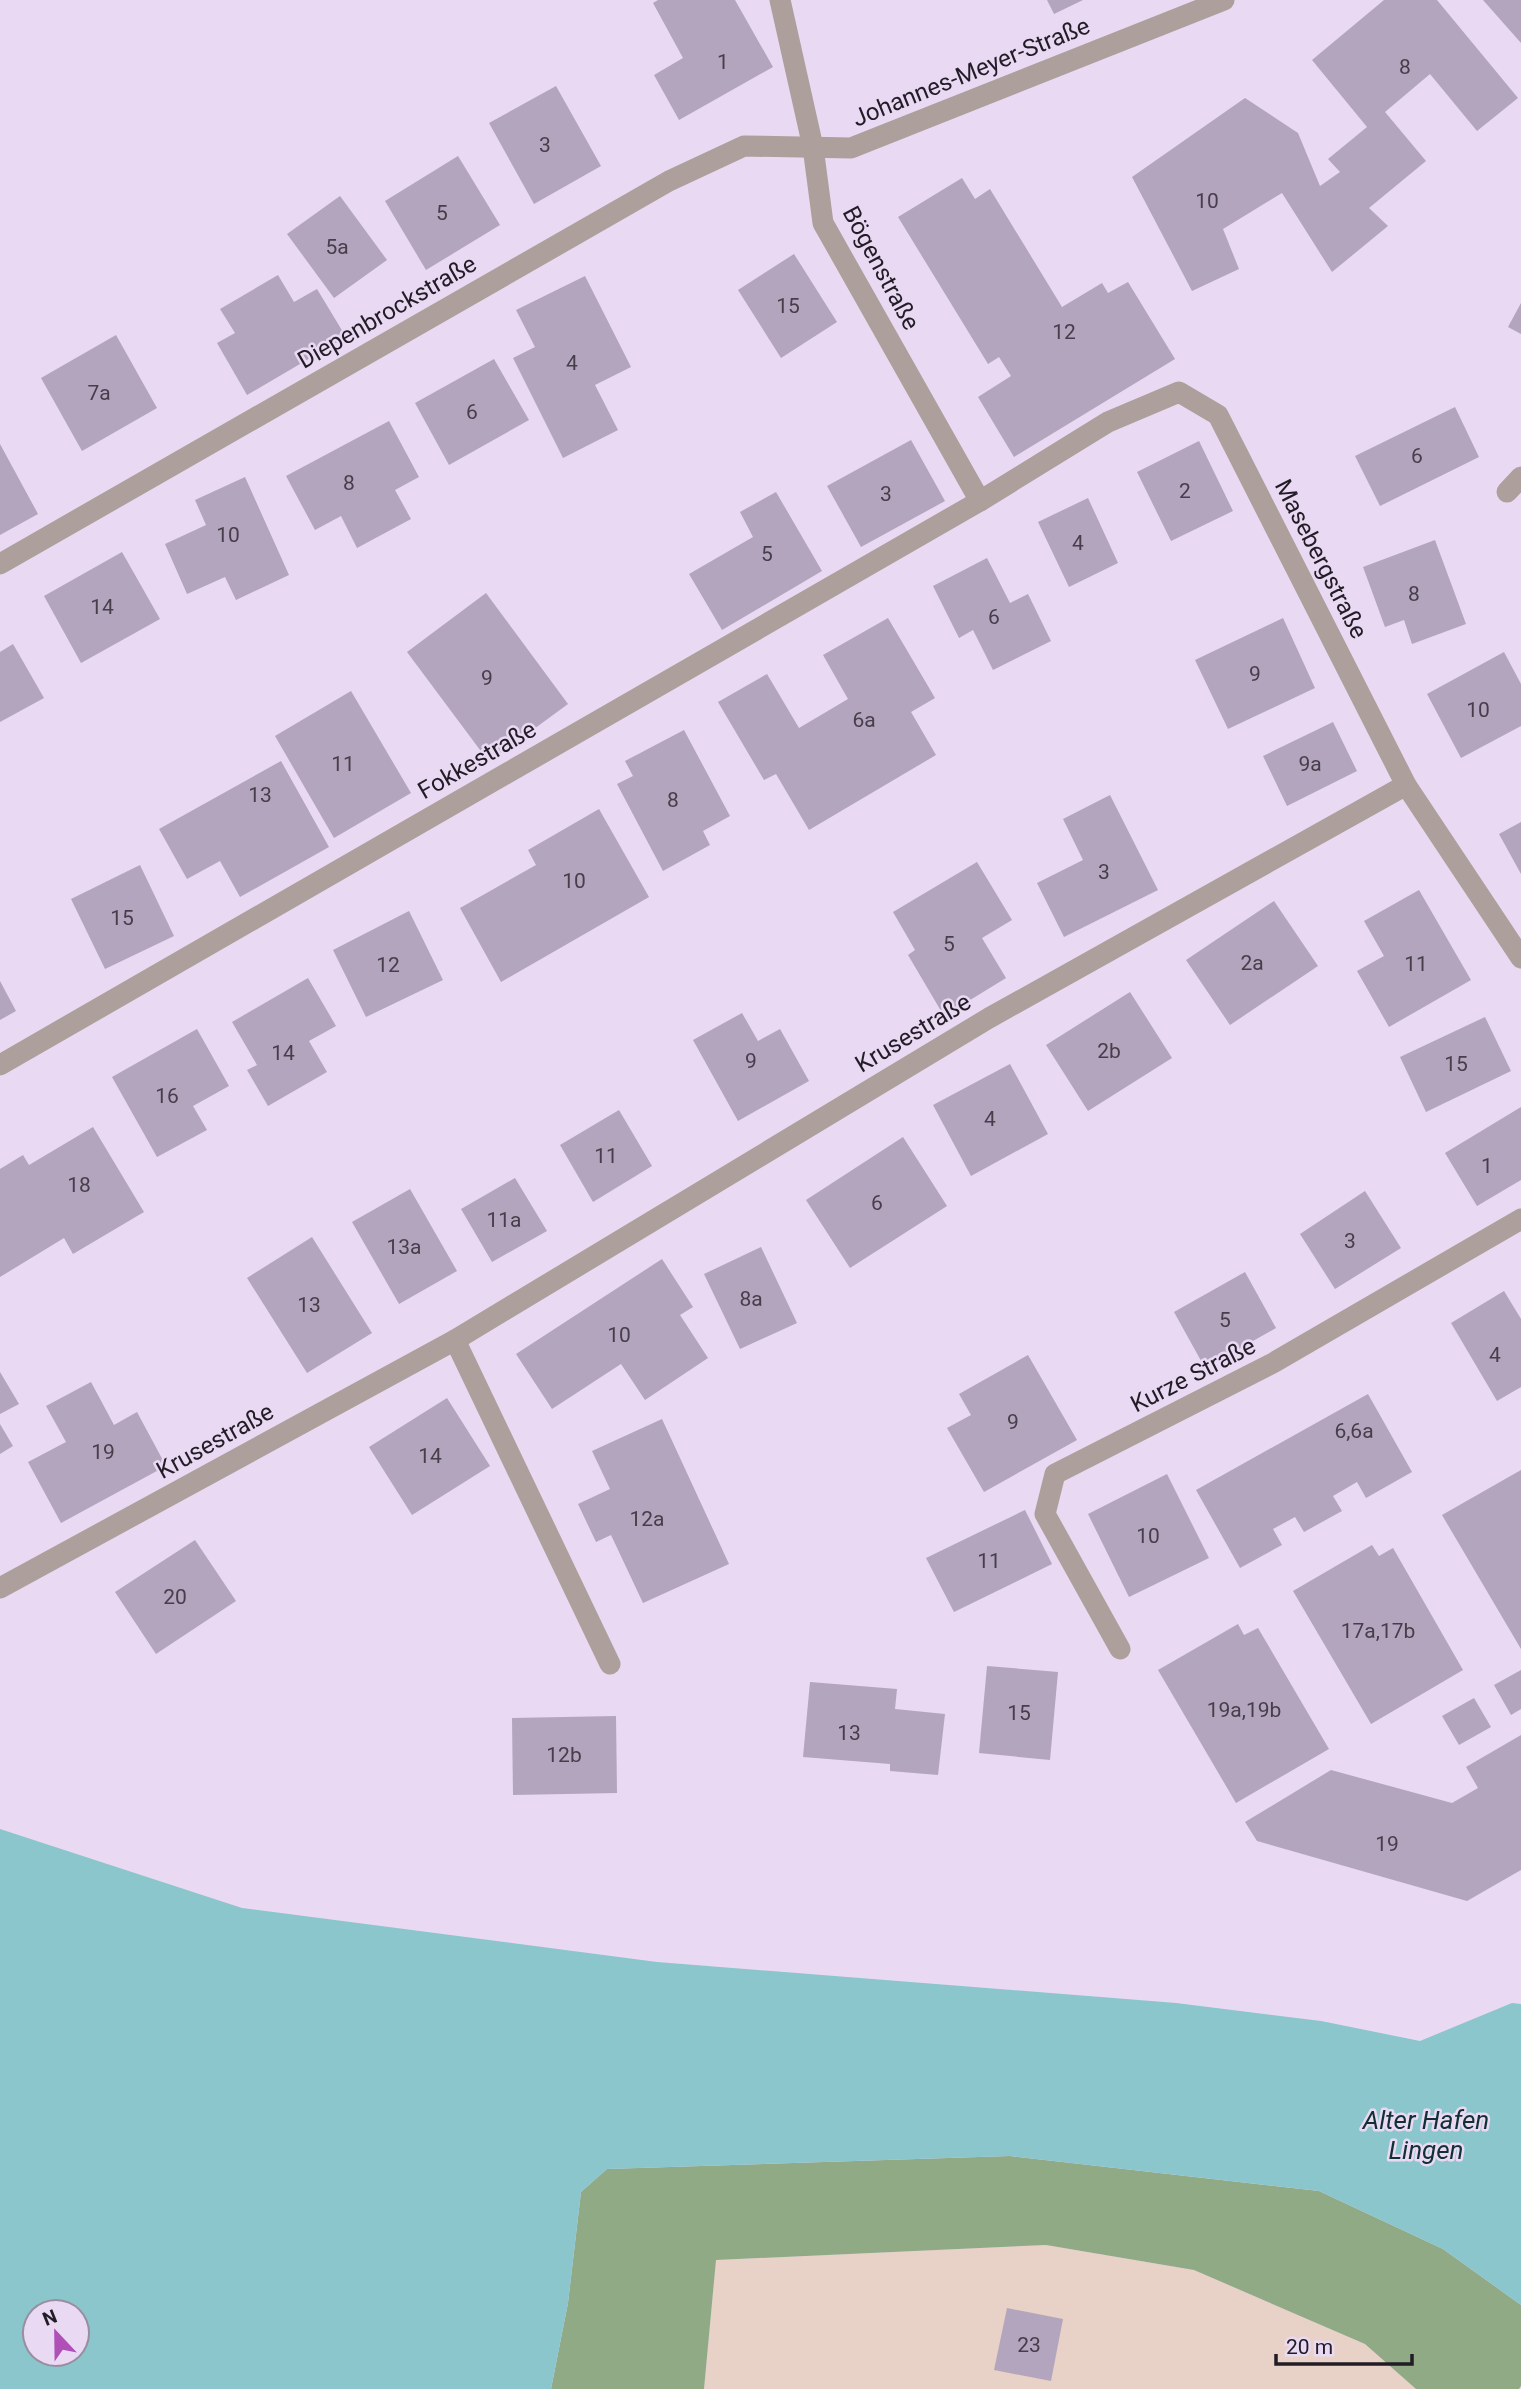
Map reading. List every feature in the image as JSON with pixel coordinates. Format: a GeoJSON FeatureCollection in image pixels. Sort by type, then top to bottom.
{"type":"FeatureCollection","features":[{"type":"Feature","properties":{"kind":"street","name":"Bögenstraße"},"geometry":{"type":"LineString","coordinates":[[780,0],[813,147],[822,223],[981,501]]}},
{"type":"Feature","properties":{"kind":"street","name":"Johannes-Meyer-Straße"},"geometry":{"type":"LineString","coordinates":[[813,147],[851,148],[1224,0]]}},
{"type":"Feature","properties":{"kind":"street","name":"Diepenbrockstraße"},"geometry":{"type":"LineString","coordinates":[[0,564],[669,181],[744,146],[813,147]]}},
{"type":"Feature","properties":{"kind":"street","name":"Masebergstraße"},"geometry":{"type":"LineString","coordinates":[[981,501],[1108,422],[1179,392],[1218,415],[1406,785],[1521,958]]}},
{"type":"Feature","properties":{"kind":"street","name":"Fokkestraße"},"geometry":{"type":"LineString","coordinates":[[0,1065],[981,501]]}},
{"type":"Feature","properties":{"kind":"street","name":"Krusestraße"},"geometry":{"type":"LineString","coordinates":[[0,1588],[454,1340],[989,1018],[1406,785]]}},
{"type":"Feature","properties":{"kind":"street","name":"Kurze Straße"},"geometry":{"type":"LineString","coordinates":[[1120,1649],[1045,1514],[1055,1475],[1273,1363],[1521,1219]]}},
{"type":"Feature","properties":{"kind":"street"},"geometry":{"type":"LineString","coordinates":[[454,1340],[610,1664]]}},
{"type":"Feature","properties":{"kind":"shaded area"},"geometry":{"type":"Polygon","coordinates":[[[1010,2156],[1319,2191],[1443,2249],[1521,2305],[1521,2386],[1519,2389],[1416,2389],[1365,2344],[1194,2270],[1046,2245],[716,2260],[704,2389],[551,2389],[568,2303],[581,2192],[607,2169],[1010,2156]]]}},
{"type":"Feature","properties":{"kind":"shaded area"},"geometry":{"type":"Polygon","coordinates":[[[1046,2245],[1194,2270],[1365,2344],[1416,2389],[704,2389],[716,2260],[1046,2245]]]}},
{"type":"Feature","properties":{"kind":"water","name":"Alter Hafen Lingen"},"geometry":{"type":"Polygon","coordinates":[[[0,1829],[242,1908],[657,1962],[1176,2003],[1321,2021],[1420,2041],[1512,2003],[1521,2004],[1521,2305],[1443,2249],[1319,2191],[1010,2156],[607,2169],[581,2192],[568,2303],[551,2389],[0,2389],[0,1829]]]}},
{"type":"Feature","properties":{"kind":"building"},"geometry":{"type":"Polygon","coordinates":[[[658,0],[735,0],[773,67],[679,120],[654,75],[683,58],[653,3],[658,0]]]}},
{"type":"Feature","properties":{"kind":"building"},"geometry":{"type":"Polygon","coordinates":[[[1047,0],[1083,0],[1054,14],[1047,0]]]}},
{"type":"Feature","properties":{"kind":"building"},"geometry":{"type":"Polygon","coordinates":[[[1384,0],[1437,0],[1518,98],[1477,131],[1430,74],[1385,112],[1426,161],[1369,208],[1388,226],[1332,272],[1282,193],[1223,229],[1239,269],[1192,291],[1132,177],[1245,98],[1298,133],[1320,186],[1340,172],[1328,159],[1367,127],[1312,60],[1384,0]]]}},
{"type":"Feature","properties":{"kind":"building"},"geometry":{"type":"Polygon","coordinates":[[[1483,0],[1521,0],[1521,43],[1483,0]]]}},
{"type":"Feature","properties":{"kind":"building"},"geometry":{"type":"Polygon","coordinates":[[[556,86],[601,166],[534,204],[489,123],[556,86]]]}},
{"type":"Feature","properties":{"kind":"building"},"geometry":{"type":"Polygon","coordinates":[[[458,156],[500,225],[426,270],[385,201],[458,156]]]}},
{"type":"Feature","properties":{"kind":"building"},"geometry":{"type":"Polygon","coordinates":[[[962,178],[975,199],[990,189],[1062,307],[1102,283],[1108,293],[1128,282],[1175,359],[1014,457],[978,397],[1011,376],[999,357],[988,364],[898,217],[962,178]]]}},
{"type":"Feature","properties":{"kind":"building"},"geometry":{"type":"Polygon","coordinates":[[[340,196],[387,260],[334,298],[287,234],[340,196]]]}},
{"type":"Feature","properties":{"kind":"building"},"geometry":{"type":"Polygon","coordinates":[[[794,254],[837,322],[781,358],[738,290],[794,254]]]}},
{"type":"Feature","properties":{"kind":"building"},"geometry":{"type":"Polygon","coordinates":[[[278,275],[294,302],[317,289],[346,337],[247,395],[217,343],[235,333],[220,309],[278,275]]]}},
{"type":"Feature","properties":{"kind":"building"},"geometry":{"type":"Polygon","coordinates":[[[585,276],[631,367],[595,385],[618,430],[563,458],[513,358],[535,347],[516,310],[585,276]]]}},
{"type":"Feature","properties":{"kind":"building"},"geometry":{"type":"Polygon","coordinates":[[[1521,303],[1521,334],[1508,327],[1521,303]]]}},
{"type":"Feature","properties":{"kind":"building"},"geometry":{"type":"Polygon","coordinates":[[[116,335],[157,408],[82,451],[41,378],[116,335]]]}},
{"type":"Feature","properties":{"kind":"building"},"geometry":{"type":"Polygon","coordinates":[[[494,359],[529,420],[449,465],[415,403],[494,359]]]}},
{"type":"Feature","properties":{"kind":"building"},"geometry":{"type":"Polygon","coordinates":[[[1455,407],[1479,457],[1380,506],[1355,456],[1455,407]]]}},
{"type":"Feature","properties":{"kind":"building"},"geometry":{"type":"Polygon","coordinates":[[[389,421],[419,477],[395,490],[411,519],[357,548],[341,516],[315,530],[286,476],[389,421]]]}},
{"type":"Feature","properties":{"kind":"building"},"geometry":{"type":"Polygon","coordinates":[[[911,440],[945,501],[861,547],[827,486],[911,440]]]}},
{"type":"Feature","properties":{"kind":"building"},"geometry":{"type":"Polygon","coordinates":[[[1199,441],[1233,511],[1171,541],[1137,472],[1199,441]]]}},
{"type":"Feature","properties":{"kind":"building"},"geometry":{"type":"Polygon","coordinates":[[[0,444],[38,514],[0,535],[0,444]]]}},
{"type":"Feature","properties":{"kind":"building"},"geometry":{"type":"Polygon","coordinates":[[[245,477],[289,575],[236,600],[225,577],[187,594],[165,544],[206,525],[195,500],[245,477]]]}},
{"type":"Feature","properties":{"kind":"building"},"geometry":{"type":"Polygon","coordinates":[[[776,492],[822,571],[722,630],[689,574],[753,537],[740,512],[776,492]]]}},
{"type":"Feature","properties":{"kind":"building"},"geometry":{"type":"Polygon","coordinates":[[[1088,498],[1118,563],[1069,587],[1038,522],[1088,498]]]}},
{"type":"Feature","properties":{"kind":"building"},"geometry":{"type":"Polygon","coordinates":[[[1435,540],[1466,624],[1412,644],[1404,620],[1385,627],[1363,567],[1435,540]]]}},
{"type":"Feature","properties":{"kind":"building"},"geometry":{"type":"Polygon","coordinates":[[[122,552],[160,619],[81,663],[44,596],[122,552]]]}},
{"type":"Feature","properties":{"kind":"building"},"geometry":{"type":"Polygon","coordinates":[[[987,558],[1010,603],[1028,594],[1051,641],[993,670],[973,630],[959,638],[933,586],[987,558]]]}},
{"type":"Feature","properties":{"kind":"building"},"geometry":{"type":"Polygon","coordinates":[[[486,593],[568,704],[489,762],[407,652],[486,593]]]}},
{"type":"Feature","properties":{"kind":"building"},"geometry":{"type":"Polygon","coordinates":[[[888,618],[935,698],[911,712],[936,755],[809,830],[776,774],[764,780],[718,702],[767,674],[799,728],[848,699],[823,655],[888,618]]]}},
{"type":"Feature","properties":{"kind":"building"},"geometry":{"type":"Polygon","coordinates":[[[1283,618],[1315,688],[1228,729],[1195,660],[1283,618]]]}},
{"type":"Feature","properties":{"kind":"building"},"geometry":{"type":"Polygon","coordinates":[[[13,644],[44,698],[0,722],[0,652],[13,644]]]}},
{"type":"Feature","properties":{"kind":"building"},"geometry":{"type":"Polygon","coordinates":[[[1504,652],[1521,684],[1521,726],[1461,758],[1427,694],[1504,652]]]}},
{"type":"Feature","properties":{"kind":"building"},"geometry":{"type":"Polygon","coordinates":[[[351,691],[411,793],[334,838],[275,736],[351,691]]]}},
{"type":"Feature","properties":{"kind":"building"},"geometry":{"type":"Polygon","coordinates":[[[1333,722],[1357,771],[1287,806],[1263,756],[1333,722]]]}},
{"type":"Feature","properties":{"kind":"building"},"geometry":{"type":"Polygon","coordinates":[[[684,730],[730,816],[703,831],[710,845],[663,871],[617,784],[633,776],[625,761],[684,730]]]}},
{"type":"Feature","properties":{"kind":"building"},"geometry":{"type":"Polygon","coordinates":[[[281,761],[329,847],[240,897],[220,861],[187,879],[159,829],[281,761]]]}},
{"type":"Feature","properties":{"kind":"building"},"geometry":{"type":"Polygon","coordinates":[[[1110,795],[1158,890],[1064,937],[1037,883],[1083,860],[1063,819],[1110,795]]]}},
{"type":"Feature","properties":{"kind":"building"},"geometry":{"type":"Polygon","coordinates":[[[599,809],[649,897],[501,982],[460,908],[536,865],[528,850],[599,809]]]}},
{"type":"Feature","properties":{"kind":"building"},"geometry":{"type":"Polygon","coordinates":[[[1521,822],[1521,874],[1499,834],[1521,822]]]}},
{"type":"Feature","properties":{"kind":"building"},"geometry":{"type":"Polygon","coordinates":[[[977,862],[1012,920],[982,938],[1006,978],[944,1016],[908,955],[915,950],[893,912],[977,862]]]}},
{"type":"Feature","properties":{"kind":"building"},"geometry":{"type":"Polygon","coordinates":[[[140,865],[174,936],[105,969],[71,899],[140,865]]]}},
{"type":"Feature","properties":{"kind":"building"},"geometry":{"type":"Polygon","coordinates":[[[1419,890],[1471,980],[1389,1027],[1357,971],[1384,956],[1364,921],[1419,890]]]}},
{"type":"Feature","properties":{"kind":"building"},"geometry":{"type":"Polygon","coordinates":[[[1274,901],[1318,966],[1230,1025],[1186,960],[1274,901]]]}},
{"type":"Feature","properties":{"kind":"building"},"geometry":{"type":"Polygon","coordinates":[[[409,911],[443,980],[366,1017],[333,950],[409,911]]]}},
{"type":"Feature","properties":{"kind":"building"},"geometry":{"type":"Polygon","coordinates":[[[308,978],[336,1026],[309,1041],[327,1072],[268,1106],[247,1070],[257,1065],[232,1022],[308,978]]]}},
{"type":"Feature","properties":{"kind":"building"},"geometry":{"type":"Polygon","coordinates":[[[0,981],[16,1011],[0,1020],[0,981]]]}},
{"type":"Feature","properties":{"kind":"building"},"geometry":{"type":"Polygon","coordinates":[[[1130,992],[1172,1058],[1088,1111],[1046,1045],[1130,992]]]}},
{"type":"Feature","properties":{"kind":"building"},"geometry":{"type":"Polygon","coordinates":[[[742,1013],[758,1041],[780,1029],[809,1081],[738,1121],[693,1040],[742,1013]]]}},
{"type":"Feature","properties":{"kind":"building"},"geometry":{"type":"Polygon","coordinates":[[[1485,1017],[1511,1071],[1426,1112],[1400,1057],[1485,1017]]]}},
{"type":"Feature","properties":{"kind":"building"},"geometry":{"type":"Polygon","coordinates":[[[197,1029],[229,1086],[193,1106],[207,1130],[157,1157],[112,1077],[197,1029]]]}},
{"type":"Feature","properties":{"kind":"building"},"geometry":{"type":"Polygon","coordinates":[[[1010,1064],[1048,1134],[971,1176],[933,1105],[1010,1064]]]}},
{"type":"Feature","properties":{"kind":"building"},"geometry":{"type":"Polygon","coordinates":[[[1521,1107],[1521,1180],[1477,1206],[1445,1153],[1521,1107]]]}},
{"type":"Feature","properties":{"kind":"building"},"geometry":{"type":"Polygon","coordinates":[[[619,1110],[652,1166],[593,1202],[560,1145],[619,1110]]]}},
{"type":"Feature","properties":{"kind":"building"},"geometry":{"type":"Polygon","coordinates":[[[93,1127],[144,1212],[73,1254],[64,1238],[0,1277],[0,1169],[23,1155],[29,1165],[93,1127]]]}},
{"type":"Feature","properties":{"kind":"building"},"geometry":{"type":"Polygon","coordinates":[[[903,1137],[947,1206],[850,1268],[806,1200],[903,1137]]]}},
{"type":"Feature","properties":{"kind":"building"},"geometry":{"type":"Polygon","coordinates":[[[515,1178],[547,1231],[492,1262],[461,1209],[515,1178]]]}},
{"type":"Feature","properties":{"kind":"building"},"geometry":{"type":"Polygon","coordinates":[[[410,1189],[457,1271],[399,1304],[352,1222],[410,1189]]]}},
{"type":"Feature","properties":{"kind":"building"},"geometry":{"type":"Polygon","coordinates":[[[1365,1191],[1401,1248],[1335,1289],[1300,1234],[1365,1191]]]}},
{"type":"Feature","properties":{"kind":"building"},"geometry":{"type":"Polygon","coordinates":[[[312,1237],[372,1333],[307,1373],[247,1278],[312,1237]]]}},
{"type":"Feature","properties":{"kind":"building"},"geometry":{"type":"Polygon","coordinates":[[[761,1247],[797,1323],[740,1349],[704,1274],[761,1247]]]}},
{"type":"Feature","properties":{"kind":"building"},"geometry":{"type":"Polygon","coordinates":[[[662,1259],[693,1307],[680,1315],[708,1358],[645,1400],[621,1364],[552,1409],[516,1354],[662,1259]]]}},
{"type":"Feature","properties":{"kind":"building"},"geometry":{"type":"Polygon","coordinates":[[[1245,1272],[1276,1328],[1205,1368],[1174,1312],[1245,1272]]]}},
{"type":"Feature","properties":{"kind":"building"},"geometry":{"type":"Polygon","coordinates":[[[1504,1291],[1521,1319],[1521,1387],[1497,1401],[1451,1323],[1504,1291]]]}},
{"type":"Feature","properties":{"kind":"building"},"geometry":{"type":"Polygon","coordinates":[[[1028,1355],[1077,1440],[984,1492],[947,1428],[971,1415],[959,1394],[1028,1355]]]}},
{"type":"Feature","properties":{"kind":"building"},"geometry":{"type":"Polygon","coordinates":[[[0,1372],[19,1404],[0,1414],[0,1372]]]}},
{"type":"Feature","properties":{"kind":"building"},"geometry":{"type":"Polygon","coordinates":[[[91,1382],[114,1425],[137,1412],[166,1466],[61,1523],[28,1462],[66,1442],[46,1406],[91,1382]]]}},
{"type":"Feature","properties":{"kind":"building"},"geometry":{"type":"Polygon","coordinates":[[[1368,1394],[1412,1472],[1366,1498],[1357,1482],[1333,1496],[1342,1511],[1304,1532],[1295,1517],[1273,1529],[1282,1545],[1240,1568],[1196,1490],[1368,1394]]]}},
{"type":"Feature","properties":{"kind":"building"},"geometry":{"type":"Polygon","coordinates":[[[447,1398],[490,1466],[412,1515],[369,1447],[447,1398]]]}},
{"type":"Feature","properties":{"kind":"building"},"geometry":{"type":"Polygon","coordinates":[[[662,1419],[729,1564],[643,1603],[611,1535],[596,1542],[578,1504],[610,1489],[592,1451],[662,1419]]]}},
{"type":"Feature","properties":{"kind":"building"},"geometry":{"type":"Polygon","coordinates":[[[0,1424],[13,1446],[0,1454],[0,1424]]]}},
{"type":"Feature","properties":{"kind":"building"},"geometry":{"type":"Polygon","coordinates":[[[1521,1470],[1521,1649],[1442,1515],[1521,1470]]]}},
{"type":"Feature","properties":{"kind":"building"},"geometry":{"type":"Polygon","coordinates":[[[1167,1474],[1209,1558],[1129,1597],[1088,1514],[1167,1474]]]}},
{"type":"Feature","properties":{"kind":"building"},"geometry":{"type":"Polygon","coordinates":[[[1025,1510],[1052,1564],[954,1612],[926,1558],[1025,1510]]]}},
{"type":"Feature","properties":{"kind":"building"},"geometry":{"type":"Polygon","coordinates":[[[195,1540],[236,1601],[156,1654],[115,1592],[195,1540]]]}},
{"type":"Feature","properties":{"kind":"building"},"geometry":{"type":"Polygon","coordinates":[[[1372,1545],[1379,1556],[1393,1548],[1463,1670],[1371,1724],[1293,1591],[1372,1545]]]}},
{"type":"Feature","properties":{"kind":"building"},"geometry":{"type":"Polygon","coordinates":[[[1238,1624],[1244,1635],[1258,1628],[1329,1749],[1236,1803],[1158,1670],[1238,1624]]]}},
{"type":"Feature","properties":{"kind":"building"},"geometry":{"type":"Polygon","coordinates":[[[987,1666],[1058,1672],[1050,1760],[979,1753],[987,1666]]]}},
{"type":"Feature","properties":{"kind":"building"},"geometry":{"type":"Polygon","coordinates":[[[1521,1670],[1521,1709],[1511,1715],[1494,1685],[1521,1670]]]}},
{"type":"Feature","properties":{"kind":"building"},"geometry":{"type":"Polygon","coordinates":[[[810,1682],[897,1689],[895,1709],[945,1714],[938,1775],[890,1771],[890,1764],[803,1757],[810,1682]]]}},
{"type":"Feature","properties":{"kind":"building"},"geometry":{"type":"Polygon","coordinates":[[[1474,1698],[1491,1727],[1459,1745],[1442,1716],[1474,1698]]]}},
{"type":"Feature","properties":{"kind":"building"},"geometry":{"type":"Polygon","coordinates":[[[616,1716],[617,1793],[513,1795],[512,1718],[616,1716]]]}},
{"type":"Feature","properties":{"kind":"building"},"geometry":{"type":"Polygon","coordinates":[[[1521,1735],[1521,1870],[1467,1901],[1257,1841],[1245,1822],[1331,1770],[1452,1803],[1478,1788],[1466,1767],[1521,1735]]]}},
{"type":"Feature","properties":{"kind":"building"},"geometry":{"type":"Polygon","coordinates":[[[1007,2308],[1063,2319],[1051,2381],[994,2370],[1007,2308]]]}}]}
